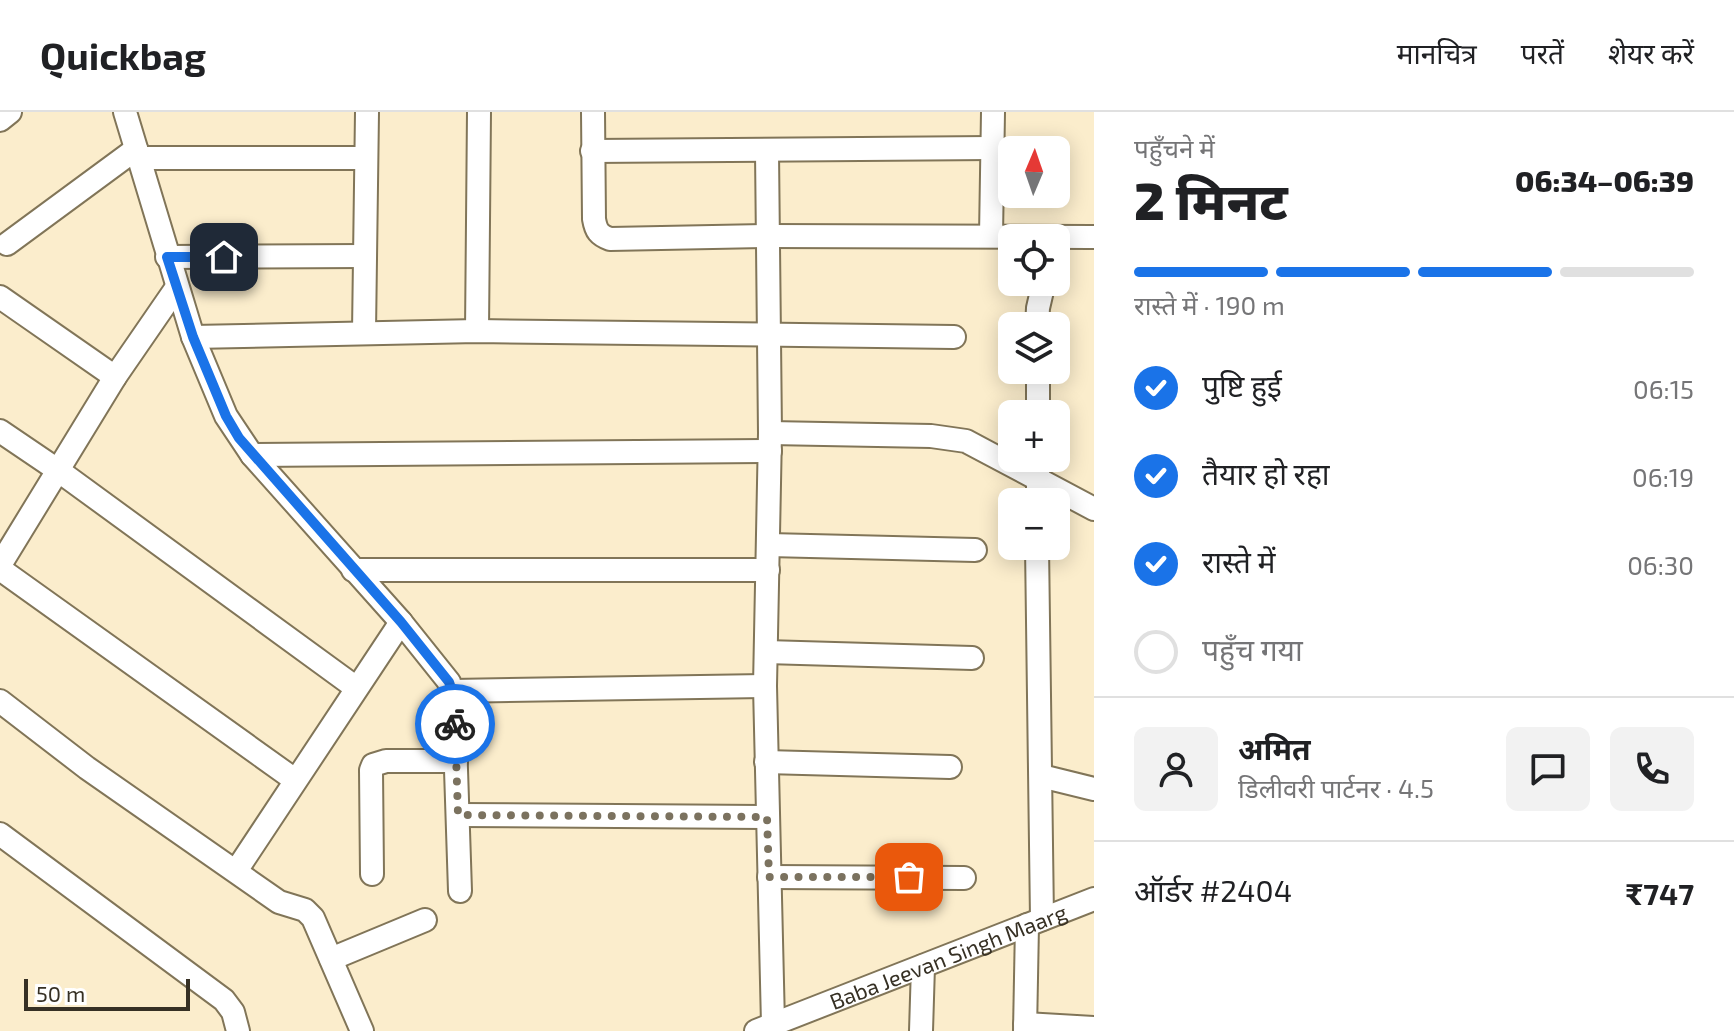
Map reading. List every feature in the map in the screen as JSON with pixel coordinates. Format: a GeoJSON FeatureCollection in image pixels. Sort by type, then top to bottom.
{"type":"FeatureCollection","features":[{"type":"Feature","properties":{"kind":"street"},"geometry":{"type":"LineString","coordinates":[[0,120],[10,112]]}},
{"type":"Feature","properties":{"kind":"street"},"geometry":{"type":"LineString","coordinates":[[125,112],[193,337],[226,416],[252,455],[401,622],[449,682],[456,761],[460,891]]}},
{"type":"Feature","properties":{"kind":"street"},"geometry":{"type":"LineString","coordinates":[[364,332],[367,112]]}},
{"type":"Feature","properties":{"kind":"street"},"geometry":{"type":"LineString","coordinates":[[477,331],[479,112]]}},
{"type":"Feature","properties":{"kind":"street"},"geometry":{"type":"LineString","coordinates":[[593,112],[594,219],[600,236],[610,239],[998,236]]}},
{"type":"Feature","properties":{"kind":"street"},"geometry":{"type":"LineString","coordinates":[[991,236],[993,112]]}},
{"type":"Feature","properties":{"kind":"street"},"geometry":{"type":"LineString","coordinates":[[592,151],[992,148]]}},
{"type":"Feature","properties":{"kind":"street"},"geometry":{"type":"LineString","coordinates":[[765,1028],[769,877],[765,686],[770,442],[767,152]]}},
{"type":"Feature","properties":{"kind":"street"},"geometry":{"type":"LineString","coordinates":[[7,244],[137,153],[366,158]]}},
{"type":"Feature","properties":{"kind":"street"},"geometry":{"type":"LineString","coordinates":[[1070,237],[1094,237]]}},
{"type":"Feature","properties":{"kind":"street"},"geometry":{"type":"LineString","coordinates":[[167,257],[365,256]]}},
{"type":"Feature","properties":{"kind":"street"},"geometry":{"type":"LineString","coordinates":[[177,287],[115,377],[0,567],[295,780]]}},
{"type":"Feature","properties":{"kind":"street"},"geometry":{"type":"LineString","coordinates":[[0,297],[115,377]]}},
{"type":"Feature","properties":{"kind":"street"},"geometry":{"type":"LineString","coordinates":[[193,337],[477,331],[954,337]]}},
{"type":"Feature","properties":{"kind":"street"},"geometry":{"type":"LineString","coordinates":[[0,431],[355,687]]}},
{"type":"Feature","properties":{"kind":"street"},"geometry":{"type":"LineString","coordinates":[[252,455],[949,437],[998,453]]}},
{"type":"Feature","properties":{"kind":"street"},"geometry":{"type":"LineString","coordinates":[[1043,472],[1094,509]]}},
{"type":"Feature","properties":{"kind":"street"},"geometry":{"type":"LineString","coordinates":[[769,545],[975,550]]}},
{"type":"Feature","properties":{"kind":"street"},"geometry":{"type":"LineString","coordinates":[[1037,560],[1041,776],[1035,922],[1025,1028],[1094,1028]]}},
{"type":"Feature","properties":{"kind":"street"},"geometry":{"type":"LineString","coordinates":[[353,570],[768,570]]}},
{"type":"Feature","properties":{"kind":"street"},"geometry":{"type":"LineString","coordinates":[[236,871],[355,687],[401,622]]}},
{"type":"Feature","properties":{"kind":"street"},"geometry":{"type":"LineString","coordinates":[[766,652],[972,658]]}},
{"type":"Feature","properties":{"kind":"street"},"geometry":{"type":"LineString","coordinates":[[452,691],[765,686]]}},
{"type":"Feature","properties":{"kind":"street"},"geometry":{"type":"LineString","coordinates":[[0,701],[87,768],[279,902],[305,910],[313,918],[362,1031]]}},
{"type":"Feature","properties":{"kind":"street"},"geometry":{"type":"LineString","coordinates":[[372,874],[373,765],[386,761],[456,761]]}},
{"type":"Feature","properties":{"kind":"street"},"geometry":{"type":"LineString","coordinates":[[766,762],[950,767]]}},
{"type":"Feature","properties":{"kind":"street"},"geometry":{"type":"LineString","coordinates":[[1041,776],[1094,789]]}},
{"type":"Feature","properties":{"kind":"street"},"geometry":{"type":"LineString","coordinates":[[458,815],[767,817]]}},
{"type":"Feature","properties":{"kind":"street"},"geometry":{"type":"LineString","coordinates":[[0,834],[224,1000],[233,1012],[238,1031]]}},
{"type":"Feature","properties":{"kind":"street"},"geometry":{"type":"LineString","coordinates":[[769,877],[964,878]]}},
{"type":"Feature","properties":{"kind":"street","name":"Baba Jeevan Singh Maarg"},"geometry":{"type":"LineString","coordinates":[[765,1028],[1094,899]]}},
{"type":"Feature","properties":{"kind":"street"},"geometry":{"type":"LineString","coordinates":[[331,959],[425,920]]}},
{"type":"Feature","properties":{"kind":"street"},"geometry":{"type":"LineString","coordinates":[[921,1031],[923,966]]}},
{"type":"Feature","properties":{"kind":"way so far"},"geometry":{"type":"LineString","coordinates":[[455,724],[458,815],[767,817],[769,877],[909,877]]}},
{"type":"Feature","properties":{"kind":"route"},"geometry":{"type":"LineString","coordinates":[[224,257],[167,257],[193,337],[226,416],[252,455],[401,622],[449,682],[455,724]]}}]}
